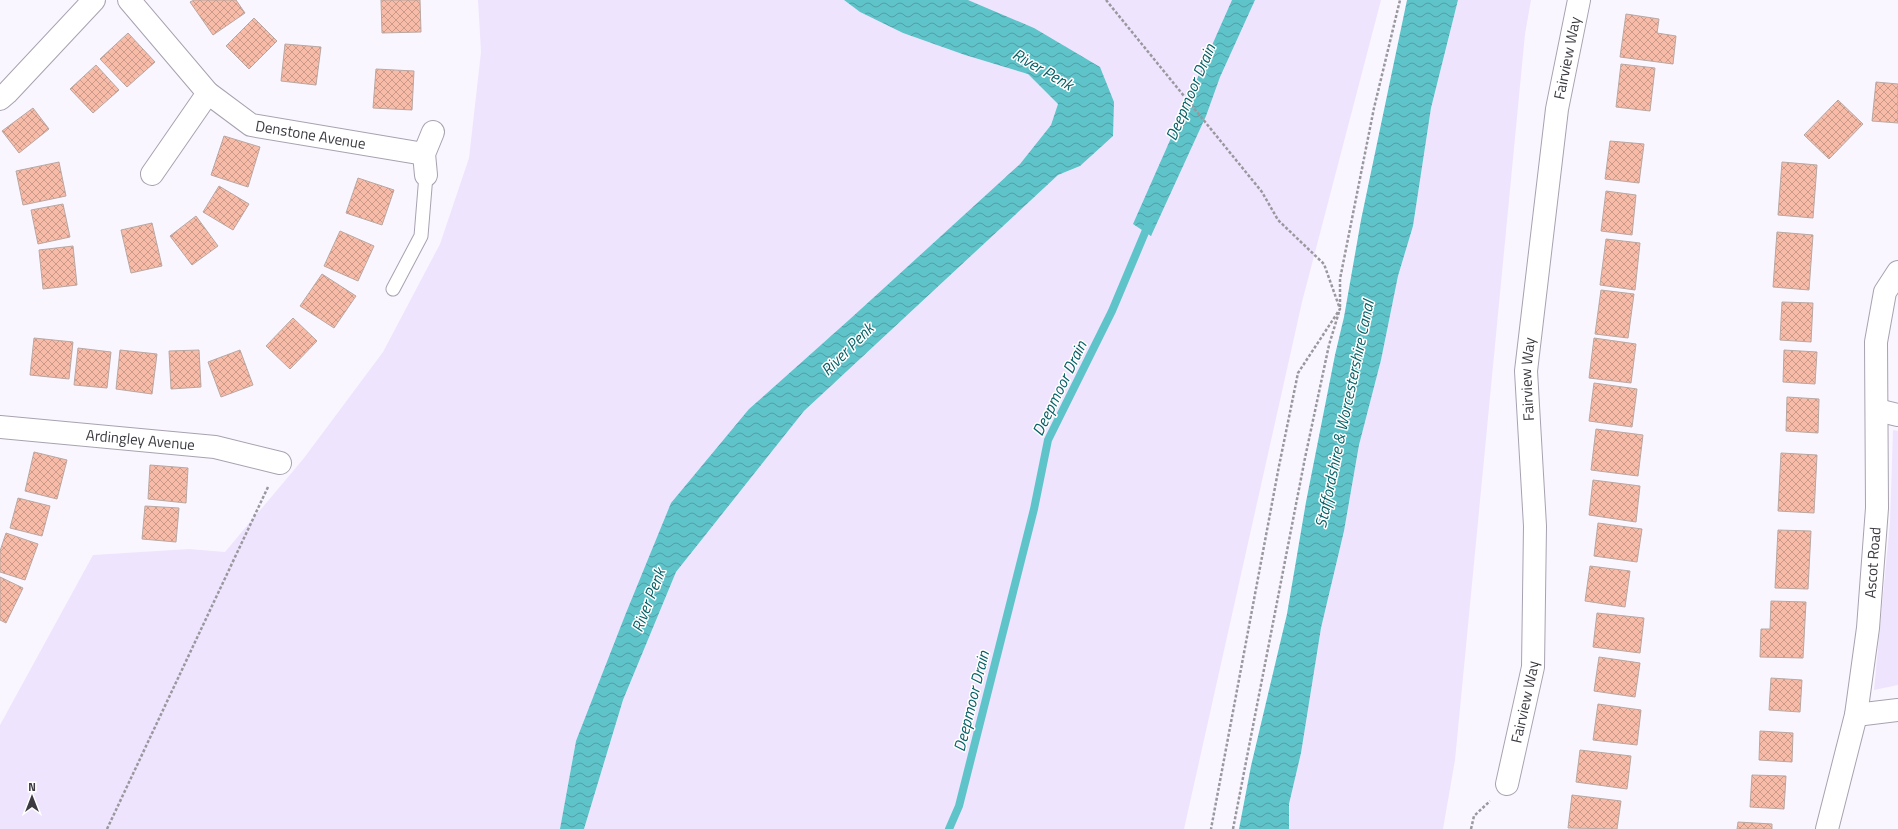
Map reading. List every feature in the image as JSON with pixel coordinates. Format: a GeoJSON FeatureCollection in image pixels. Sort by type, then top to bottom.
{"type":"FeatureCollection","features":[{"type":"Feature","properties":{"kind":"street"},"geometry":{"type":"LineString","coordinates":[[0,99],[7,94],[94,0]]}},
{"type":"Feature","properties":{"kind":"street","name":"Denstone Avenue"},"geometry":{"type":"LineString","coordinates":[[128,0],[208,94],[251,126],[424,154]]}},
{"type":"Feature","properties":{"kind":"street","name":"Fairview Way"},"geometry":{"type":"LineString","coordinates":[[1507,784],[1533,667],[1535,526],[1526,371],[1558,108],[1579,0]]}},
{"type":"Feature","properties":{"kind":"street"},"geometry":{"type":"LineString","coordinates":[[152,174],[208,94]]}},
{"type":"Feature","properties":{"kind":"street"},"geometry":{"type":"LineString","coordinates":[[426,175],[424,154],[433,132]]}},
{"type":"Feature","properties":{"kind":"street","name":"Ascot Road"},"geometry":{"type":"LineString","coordinates":[[1827,829],[1856,715],[1868,628],[1877,508],[1876,342],[1885,292],[1898,272]]}},
{"type":"Feature","properties":{"kind":"street"},"geometry":{"type":"LineString","coordinates":[[1877,410],[1898,415]]}},
{"type":"Feature","properties":{"kind":"street","name":"Ardingley Avenue"},"geometry":{"type":"LineString","coordinates":[[0,427],[215,447],[280,463]]}},
{"type":"Feature","properties":{"kind":"street"},"geometry":{"type":"LineString","coordinates":[[1856,715],[1898,710]]}},
{"type":"Feature","properties":{"kind":"lane"},"geometry":{"type":"LineString","coordinates":[[393,289],[421,236],[426,175]]}},
{"type":"Feature","properties":{"kind":"path"},"geometry":{"type":"LineString","coordinates":[[1106,0],[1262,192],[1278,220],[1324,264],[1340,309]]}},
{"type":"Feature","properties":{"kind":"path"},"geometry":{"type":"LineString","coordinates":[[1233,829],[1305,458],[1329,345],[1340,309],[1340,279],[1374,108],[1400,0]]}},
{"type":"Feature","properties":{"kind":"path"},"geometry":{"type":"LineString","coordinates":[[1211,829],[1279,466],[1298,373],[1340,309]]}},
{"type":"Feature","properties":{"kind":"path"},"geometry":{"type":"LineString","coordinates":[[107,829],[280,463]]}},
{"type":"Feature","properties":{"kind":"path"},"geometry":{"type":"LineString","coordinates":[[1471,829],[1474,816],[1507,784]]}},
{"type":"Feature","properties":{"kind":"shaded area"},"geometry":{"type":"Polygon","coordinates":[[[478,0],[844,0],[860,12],[903,33],[965,55],[1028,74],[1058,104],[1051,125],[1020,164],[749,409],[576,741],[560,829],[0,829],[0,725],[93,555],[189,549],[225,552],[304,458],[383,352],[440,244],[469,158],[481,52],[478,0]]]}},
{"type":"Feature","properties":{"kind":"shaded area"},"geometry":{"type":"Polygon","coordinates":[[[968,0],[1381,0],[1302,302],[1184,829],[584,829],[623,700],[676,572],[804,411],[1058,175],[1080,166],[1034,28],[968,0]]]}},
{"type":"Feature","properties":{"kind":"shaded area"},"geometry":{"type":"Polygon","coordinates":[[[1458,0],[1531,0],[1525,34],[1455,760],[1443,829],[1289,829],[1289,804],[1301,753],[1321,628],[1344,531],[1359,445],[1381,360],[1398,276],[1413,226],[1431,108],[1458,0]]]}},
{"type":"Feature","properties":{"kind":"shaded area"},"geometry":{"type":"Polygon","coordinates":[[[1893,430],[1898,431],[1898,685],[1874,690],[1890,522],[1893,430]]]}},
{"type":"Feature","properties":{"kind":"water","name":"River Penk"},"geometry":{"type":"Polygon","coordinates":[[[844,0],[968,0],[1034,28],[1100,67],[1114,102],[1113,136],[1080,166],[1058,175],[804,411],[676,572],[623,700],[584,829],[560,829],[576,741],[671,503],[749,409],[1020,164],[1051,125],[1058,104],[1028,74],[965,55],[903,33],[860,12],[844,0]]]}},
{"type":"Feature","properties":{"kind":"water"},"geometry":{"type":"Polygon","coordinates":[[[1232,0],[1255,0],[1220,77],[1206,116],[1151,236],[1133,224],[1232,0]]]}},
{"type":"Feature","properties":{"kind":"water","name":"Staffordshire & Worcestershire Canal"},"geometry":{"type":"Polygon","coordinates":[[[1407,0],[1458,0],[1431,108],[1413,226],[1398,276],[1381,360],[1359,445],[1344,531],[1321,628],[1301,753],[1289,804],[1289,829],[1239,829],[1251,766],[1287,614],[1306,502],[1344,317],[1361,220],[1407,0]]]}},
{"type":"Feature","properties":{"kind":"building"},"geometry":{"type":"Polygon","coordinates":[[[194,0],[236,0],[245,13],[213,35],[190,2],[194,0]]]}},
{"type":"Feature","properties":{"kind":"building"},"geometry":{"type":"Polygon","coordinates":[[[381,0],[420,0],[421,32],[382,33],[381,0]]]}},
{"type":"Feature","properties":{"kind":"building"},"geometry":{"type":"Polygon","coordinates":[[[1626,14],[1659,19],[1657,33],[1676,36],[1673,64],[1620,57],[1626,14]]]}},
{"type":"Feature","properties":{"kind":"building"},"geometry":{"type":"Polygon","coordinates":[[[254,18],[277,41],[249,69],[226,46],[254,18]]]}},
{"type":"Feature","properties":{"kind":"building"},"geometry":{"type":"Polygon","coordinates":[[[128,33],[155,62],[127,87],[100,59],[128,33]]]}},
{"type":"Feature","properties":{"kind":"building"},"geometry":{"type":"Polygon","coordinates":[[[285,44],[321,47],[316,85],[281,81],[285,44]]]}},
{"type":"Feature","properties":{"kind":"building"},"geometry":{"type":"Polygon","coordinates":[[[1621,64],[1655,68],[1650,111],[1616,107],[1621,64]]]}},
{"type":"Feature","properties":{"kind":"building"},"geometry":{"type":"Polygon","coordinates":[[[96,65],[119,90],[93,113],[70,89],[96,65]]]}},
{"type":"Feature","properties":{"kind":"building"},"geometry":{"type":"Polygon","coordinates":[[[376,69],[414,71],[412,110],[373,108],[376,69]]]}},
{"type":"Feature","properties":{"kind":"building"},"geometry":{"type":"Polygon","coordinates":[[[1876,82],[1898,84],[1898,123],[1872,121],[1876,82]]]}},
{"type":"Feature","properties":{"kind":"building"},"geometry":{"type":"Polygon","coordinates":[[[1838,100],[1863,124],[1829,159],[1804,135],[1838,100]]]}},
{"type":"Feature","properties":{"kind":"building"},"geometry":{"type":"Polygon","coordinates":[[[33,108],[49,129],[19,153],[2,131],[33,108]]]}},
{"type":"Feature","properties":{"kind":"building"},"geometry":{"type":"Polygon","coordinates":[[[224,136],[260,147],[248,187],[211,175],[224,136]]]}},
{"type":"Feature","properties":{"kind":"building"},"geometry":{"type":"Polygon","coordinates":[[[1610,141],[1644,144],[1639,183],[1605,179],[1610,141]]]}},
{"type":"Feature","properties":{"kind":"building"},"geometry":{"type":"Polygon","coordinates":[[[59,162],[66,196],[23,205],[16,171],[59,162]]]}},
{"type":"Feature","properties":{"kind":"building"},"geometry":{"type":"Polygon","coordinates":[[[1782,162],[1817,165],[1813,218],[1778,215],[1782,162]]]}},
{"type":"Feature","properties":{"kind":"building"},"geometry":{"type":"Polygon","coordinates":[[[358,178],[394,190],[382,225],[346,213],[358,178]]]}},
{"type":"Feature","properties":{"kind":"building"},"geometry":{"type":"Polygon","coordinates":[[[219,186],[249,204],[233,230],[203,212],[219,186]]]}},
{"type":"Feature","properties":{"kind":"building"},"geometry":{"type":"Polygon","coordinates":[[[1606,191],[1636,195],[1632,235],[1601,231],[1606,191]]]}},
{"type":"Feature","properties":{"kind":"building"},"geometry":{"type":"Polygon","coordinates":[[[63,204],[70,237],[38,244],[31,210],[63,204]]]}},
{"type":"Feature","properties":{"kind":"building"},"geometry":{"type":"Polygon","coordinates":[[[196,216],[218,246],[192,265],[170,236],[196,216]]]}},
{"type":"Feature","properties":{"kind":"building"},"geometry":{"type":"Polygon","coordinates":[[[152,223],[162,266],[131,273],[121,230],[152,223]]]}},
{"type":"Feature","properties":{"kind":"building"},"geometry":{"type":"Polygon","coordinates":[[[340,231],[374,246],[358,281],[324,266],[340,231]]]}},
{"type":"Feature","properties":{"kind":"building"},"geometry":{"type":"Polygon","coordinates":[[[1777,232],[1813,235],[1809,290],[1773,287],[1777,232]]]}},
{"type":"Feature","properties":{"kind":"building"},"geometry":{"type":"Polygon","coordinates":[[[1606,239],[1640,243],[1635,290],[1600,285],[1606,239]]]}},
{"type":"Feature","properties":{"kind":"building"},"geometry":{"type":"Polygon","coordinates":[[[73,246],[77,285],[43,289],[39,250],[73,246]]]}},
{"type":"Feature","properties":{"kind":"building"},"geometry":{"type":"Polygon","coordinates":[[[322,274],[356,296],[334,328],[300,306],[322,274]]]}},
{"type":"Feature","properties":{"kind":"building"},"geometry":{"type":"Polygon","coordinates":[[[1601,290],[1634,294],[1628,338],[1595,334],[1601,290]]]}},
{"type":"Feature","properties":{"kind":"building"},"geometry":{"type":"Polygon","coordinates":[[[1782,302],[1813,303],[1811,342],[1780,340],[1782,302]]]}},
{"type":"Feature","properties":{"kind":"building"},"geometry":{"type":"Polygon","coordinates":[[[293,318],[317,341],[290,369],[266,346],[293,318]]]}},
{"type":"Feature","properties":{"kind":"building"},"geometry":{"type":"Polygon","coordinates":[[[34,338],[73,342],[69,379],[30,375],[34,338]]]}},
{"type":"Feature","properties":{"kind":"building"},"geometry":{"type":"Polygon","coordinates":[[[1594,338],[1636,344],[1631,383],[1589,378],[1594,338]]]}},
{"type":"Feature","properties":{"kind":"building"},"geometry":{"type":"Polygon","coordinates":[[[78,348],[111,352],[107,388],[74,385],[78,348]]]}},
{"type":"Feature","properties":{"kind":"building"},"geometry":{"type":"Polygon","coordinates":[[[120,350],[157,354],[152,394],[116,389],[120,350]]]}},
{"type":"Feature","properties":{"kind":"building"},"geometry":{"type":"Polygon","coordinates":[[[199,350],[201,387],[171,389],[169,351],[199,350]]]}},
{"type":"Feature","properties":{"kind":"building"},"geometry":{"type":"Polygon","coordinates":[[[240,350],[253,385],[221,397],[208,362],[240,350]]]}},
{"type":"Feature","properties":{"kind":"building"},"geometry":{"type":"Polygon","coordinates":[[[1784,350],[1817,352],[1815,384],[1783,382],[1784,350]]]}},
{"type":"Feature","properties":{"kind":"building"},"geometry":{"type":"Polygon","coordinates":[[[1594,383],[1637,389],[1632,427],[1589,421],[1594,383]]]}},
{"type":"Feature","properties":{"kind":"building"},"geometry":{"type":"Polygon","coordinates":[[[1787,397],[1819,399],[1818,433],[1786,431],[1787,397]]]}},
{"type":"Feature","properties":{"kind":"building"},"geometry":{"type":"Polygon","coordinates":[[[1596,429],[1643,435],[1638,476],[1591,470],[1596,429]]]}},
{"type":"Feature","properties":{"kind":"building"},"geometry":{"type":"Polygon","coordinates":[[[34,452],[67,460],[57,499],[25,491],[34,452]]]}},
{"type":"Feature","properties":{"kind":"building"},"geometry":{"type":"Polygon","coordinates":[[[1781,453],[1817,455],[1814,513],[1778,511],[1781,453]]]}},
{"type":"Feature","properties":{"kind":"building"},"geometry":{"type":"Polygon","coordinates":[[[150,465],[188,468],[186,503],[148,499],[150,465]]]}},
{"type":"Feature","properties":{"kind":"building"},"geometry":{"type":"Polygon","coordinates":[[[1593,480],[1640,486],[1636,522],[1589,515],[1593,480]]]}},
{"type":"Feature","properties":{"kind":"building"},"geometry":{"type":"Polygon","coordinates":[[[18,498],[50,506],[42,536],[10,528],[18,498]]]}},
{"type":"Feature","properties":{"kind":"building"},"geometry":{"type":"Polygon","coordinates":[[[145,506],[179,508],[176,542],[142,539],[145,506]]]}},
{"type":"Feature","properties":{"kind":"building"},"geometry":{"type":"Polygon","coordinates":[[[1598,523],[1642,529],[1637,562],[1594,556],[1598,523]]]}},
{"type":"Feature","properties":{"kind":"building"},"geometry":{"type":"Polygon","coordinates":[[[1778,530],[1811,531],[1808,589],[1775,588],[1778,530]]]}},
{"type":"Feature","properties":{"kind":"building"},"geometry":{"type":"Polygon","coordinates":[[[6,533],[38,544],[25,580],[0,572],[0,551],[6,533]]]}},
{"type":"Feature","properties":{"kind":"building"},"geometry":{"type":"Polygon","coordinates":[[[1590,566],[1630,571],[1625,607],[1585,601],[1590,566]]]}},
{"type":"Feature","properties":{"kind":"building"},"geometry":{"type":"Polygon","coordinates":[[[0,577],[23,588],[6,623],[0,620],[0,577]]]}},
{"type":"Feature","properties":{"kind":"building"},"geometry":{"type":"Polygon","coordinates":[[[1771,601],[1806,602],[1803,658],[1760,657],[1761,629],[1770,629],[1771,601]]]}},
{"type":"Feature","properties":{"kind":"building"},"geometry":{"type":"Polygon","coordinates":[[[1597,613],[1644,618],[1640,653],[1593,647],[1597,613]]]}},
{"type":"Feature","properties":{"kind":"building"},"geometry":{"type":"Polygon","coordinates":[[[1599,657],[1640,663],[1635,697],[1594,691],[1599,657]]]}},
{"type":"Feature","properties":{"kind":"building"},"geometry":{"type":"Polygon","coordinates":[[[1771,678],[1802,680],[1800,712],[1769,710],[1771,678]]]}},
{"type":"Feature","properties":{"kind":"building"},"geometry":{"type":"Polygon","coordinates":[[[1598,704],[1641,710],[1637,745],[1593,740],[1598,704]]]}},
{"type":"Feature","properties":{"kind":"building"},"geometry":{"type":"Polygon","coordinates":[[[1760,731],[1793,733],[1792,762],[1759,760],[1760,731]]]}},
{"type":"Feature","properties":{"kind":"building"},"geometry":{"type":"Polygon","coordinates":[[[1580,750],[1631,756],[1627,789],[1576,782],[1580,750]]]}},
{"type":"Feature","properties":{"kind":"building"},"geometry":{"type":"Polygon","coordinates":[[[1752,775],[1786,776],[1784,809],[1750,807],[1752,775]]]}},
{"type":"Feature","properties":{"kind":"building"},"geometry":{"type":"Polygon","coordinates":[[[1572,795],[1621,801],[1617,829],[1568,828],[1572,795]]]}},
{"type":"Feature","properties":{"kind":"building"},"geometry":{"type":"Polygon","coordinates":[[[1738,822],[1772,824],[1772,829],[1737,829],[1738,822]]]}},
{"type":"Feature","properties":{"kind":"waterway","name":"Deepmoor Drain"},"geometry":{"type":"LineString","coordinates":[[949,829],[959,806],[1034,509],[1048,440],[1112,311],[1149,223]]}}]}
